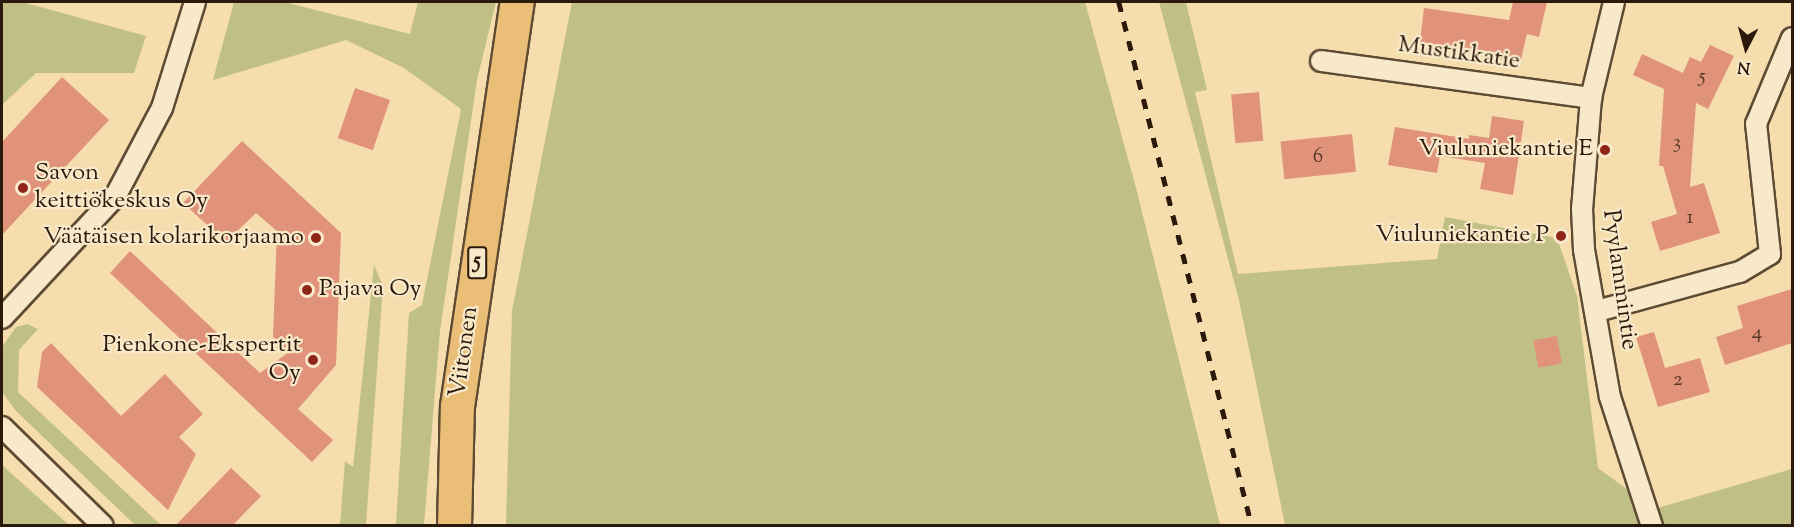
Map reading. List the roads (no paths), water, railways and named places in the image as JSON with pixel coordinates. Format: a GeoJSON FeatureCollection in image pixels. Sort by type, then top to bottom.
{"type":"FeatureCollection","features":[{"type":"Feature","properties":{"kind":"highway","name":"Viitonen"},"geometry":{"type":"LineString","coordinates":[[454,525],[457,406],[517,2]]}},
{"type":"Feature","properties":{"kind":"street"},"geometry":{"type":"LineString","coordinates":[[2,318],[115,196],[162,108],[195,2]]}},
{"type":"Feature","properties":{"kind":"street","name":"Pyylammintie"},"geometry":{"type":"LineString","coordinates":[[1614,2],[1591,98],[1582,208],[1584,250],[1597,312],[1610,397],[1652,525]]}},
{"type":"Feature","properties":{"kind":"street"},"geometry":{"type":"LineString","coordinates":[[1597,312],[1740,272],[1770,254],[1756,124],[1792,38]]}},
{"type":"Feature","properties":{"kind":"street","name":"Mustikkatie"},"geometry":{"type":"LineString","coordinates":[[1321,61],[1591,98]]}},
{"type":"Feature","properties":{"kind":"street"},"geometry":{"type":"LineString","coordinates":[[2,427],[104,525]]}},
{"type":"Feature","properties":{"kind":"railway"},"geometry":{"type":"LineString","coordinates":[[1119,2],[1252,526]]}},
{"type":"Feature","properties":{"kind":"place","name":"Viuluniekantie E"},"geometry":{"type":"Point","coordinates":[1605,150]}},
{"type":"Feature","properties":{"kind":"place","name":"Savon keittiökeskus Oy"},"geometry":{"type":"Point","coordinates":[23,188]}},
{"type":"Feature","properties":{"kind":"place","name":"Viuluniekantie P"},"geometry":{"type":"Point","coordinates":[1561,236]}},
{"type":"Feature","properties":{"kind":"place","name":"Väätäisen kolarikorjaamo"},"geometry":{"type":"Point","coordinates":[316,238]}},
{"type":"Feature","properties":{"kind":"place","name":"Pajava Oy"},"geometry":{"type":"Point","coordinates":[307,290]}},
{"type":"Feature","properties":{"kind":"place","name":"Pienkone-Ekspertit Oy"},"geometry":{"type":"Point","coordinates":[313,360]}}]}
